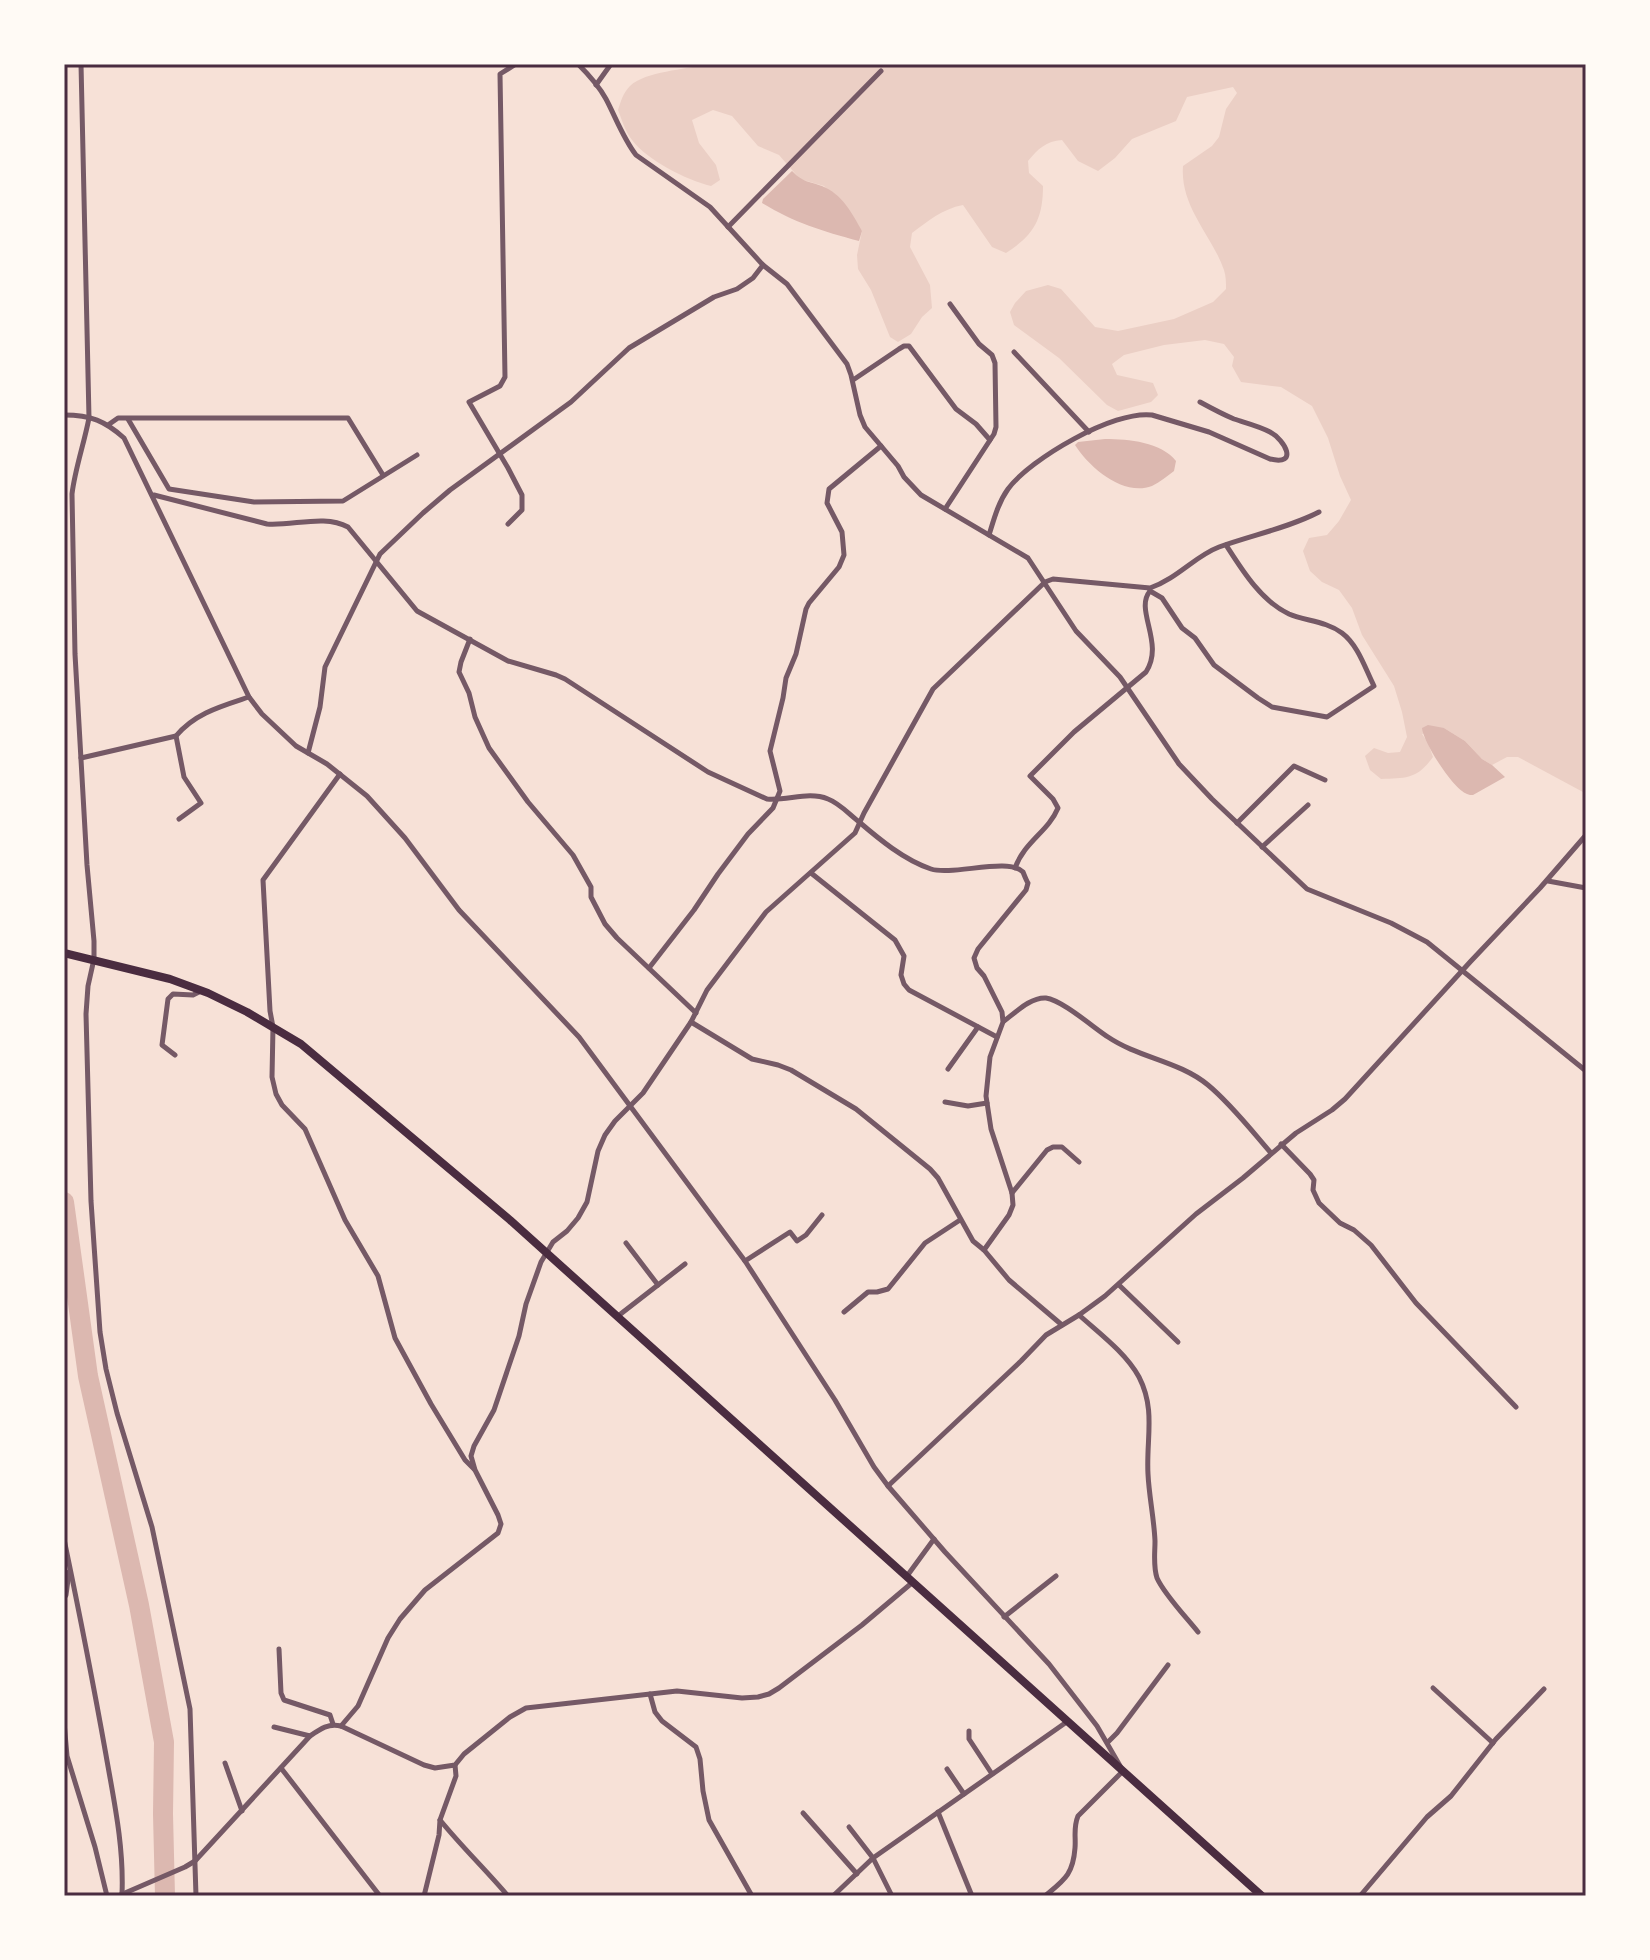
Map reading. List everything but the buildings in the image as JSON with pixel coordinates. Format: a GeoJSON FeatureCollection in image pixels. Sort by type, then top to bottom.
{"type":"FeatureCollection","features":[{"type":"Feature","properties":{"kind":"highway"},"geometry":{"type":"LineString","coordinates":[[64,953],[170,979],[201,991],[301,1044],[546,1252],[1262,1896]]}},
{"type":"Feature","properties":{"kind":"street"},"geometry":{"type":"LineString","coordinates":[[81,64],[89,418],[72,494],[75,654],[91,959],[86,1014],[91,1201],[100,1332],[106,1369],[152,1527],[190,1709],[196,1896]]}},
{"type":"Feature","properties":{"kind":"street"},"geometry":{"type":"LineString","coordinates":[[508,524],[522,510],[522,495],[469,402],[500,386],[505,377],[500,74],[516,64]]}},
{"type":"Feature","properties":{"kind":"street"},"geometry":{"type":"LineString","coordinates":[[578,64],[604,96],[636,155],[710,207],[763,265],[787,284],[847,364],[865,427],[904,477],[921,495],[1028,558],[1076,631],[1128,687],[1179,764],[1237,823],[1307,889],[1391,923],[1427,942],[1586,1071]]}},
{"type":"Feature","properties":{"kind":"street"},"geometry":{"type":"LineString","coordinates":[[596,85],[611,64]]}},
{"type":"Feature","properties":{"kind":"street"},"geometry":{"type":"LineString","coordinates":[[728,227],[881,71]]}},
{"type":"Feature","properties":{"kind":"street"},"geometry":{"type":"LineString","coordinates":[[308,753],[320,707],[325,667],[380,554],[450,490],[571,402],[629,348],[714,297],[737,289],[753,278],[763,265]]}},
{"type":"Feature","properties":{"kind":"street"},"geometry":{"type":"LineString","coordinates":[[945,509],[996,427],[995,363],[992,355],[979,344],[950,304]]}},
{"type":"Feature","properties":{"kind":"street"},"geometry":{"type":"LineString","coordinates":[[852,381],[899,349],[909,346],[956,409],[990,440]]}},
{"type":"Feature","properties":{"kind":"street"},"geometry":{"type":"LineString","coordinates":[[1014,352],[1089,432]]}},
{"type":"Feature","properties":{"kind":"street"},"geometry":{"type":"LineString","coordinates":[[989,535],[999,503],[1021,474],[1062,446],[1132,416],[1143,414],[1209,432],[1278,461],[1288,454],[1281,439],[1270,432],[1200,402]]}},
{"type":"Feature","properties":{"kind":"street"},"geometry":{"type":"LineString","coordinates":[[64,415],[102,421],[124,438],[249,697],[296,746],[340,774],[367,796],[405,838],[459,910],[579,1037],[745,1261],[888,1486],[1049,1664],[1108,1742],[1123,1771],[1078,1816],[1074,1824],[1075,1849],[1069,1875],[1045,1896]]}},
{"type":"Feature","properties":{"kind":"street"},"geometry":{"type":"LineString","coordinates":[[108,425],[118,418],[348,418],[383,475]]}},
{"type":"Feature","properties":{"kind":"street"},"geometry":{"type":"LineString","coordinates":[[128,419],[169,489],[254,502],[343,501],[417,455]]}},
{"type":"Feature","properties":{"kind":"street"},"geometry":{"type":"LineString","coordinates":[[649,968],[748,834],[777,800],[780,791],[770,751],[786,678],[796,654],[806,609],[839,567],[844,555],[842,532],[827,503],[829,489],[881,446]]}},
{"type":"Feature","properties":{"kind":"street"},"geometry":{"type":"LineString","coordinates":[[153,495],[267,524],[282,526],[324,520],[338,522],[348,527],[417,611],[508,661],[565,679],[708,772],[759,797],[777,800],[802,795],[831,800],[901,853],[930,869],[952,872],[992,867],[1015,868],[1023,872],[1028,883],[1026,890],[974,958],[1002,1012],[1003,1022],[990,1057],[986,1096],[991,1129],[1013,1205],[984,1250]]}},
{"type":"Feature","properties":{"kind":"street"},"geometry":{"type":"LineString","coordinates":[[1015,868],[1021,854],[1054,817],[1058,808],[1030,776],[1074,732],[1146,672],[1152,663],[1154,648],[1144,603],[1150,590],[1208,553],[1319,512]]}},
{"type":"Feature","properties":{"kind":"street"},"geometry":{"type":"LineString","coordinates":[[341,1726],[358,1706],[388,1638],[417,1600],[435,1581],[498,1533],[501,1524],[498,1515],[471,1456],[494,1410],[519,1336],[526,1304],[546,1252],[578,1218],[587,1202],[598,1151],[605,1135],[643,1093],[691,1022],[707,990],[766,912],[855,833],[933,689],[1045,582],[1053,579],[1150,590],[1162,598],[1182,628],[1195,638],[1214,665],[1272,707],[1327,717],[1374,686],[1352,643],[1340,631],[1290,615],[1275,605],[1241,569],[1226,545]]}},
{"type":"Feature","properties":{"kind":"street"},"geometry":{"type":"LineString","coordinates":[[470,639],[459,672],[483,739],[528,802],[573,855],[591,887],[591,897],[605,924],[696,1013]]}},
{"type":"Feature","properties":{"kind":"street"},"geometry":{"type":"LineString","coordinates":[[81,758],[176,736],[185,725],[203,713],[249,697]]}},
{"type":"Feature","properties":{"kind":"street"},"geometry":{"type":"LineString","coordinates":[[176,736],[184,777],[201,803],[179,819]]}},
{"type":"Feature","properties":{"kind":"street"},"geometry":{"type":"LineString","coordinates":[[1237,823],[1294,766],[1325,780]]}},
{"type":"Feature","properties":{"kind":"street"},"geometry":{"type":"LineString","coordinates":[[340,774],[263,880],[273,1027],[272,1077],[282,1105],[305,1129],[345,1220],[378,1276],[395,1338],[431,1404],[465,1460],[475,1470]]}},
{"type":"Feature","properties":{"kind":"street"},"geometry":{"type":"LineString","coordinates":[[1262,847],[1308,805]]}},
{"type":"Feature","properties":{"kind":"street"},"geometry":{"type":"LineString","coordinates":[[888,1486],[1046,1335],[1119,1285],[1196,1214],[1281,1144],[1345,1099],[1586,835]]}},
{"type":"Feature","properties":{"kind":"street"},"geometry":{"type":"LineString","coordinates":[[811,873],[895,940],[904,956],[901,975],[909,990],[997,1037]]}},
{"type":"Feature","properties":{"kind":"street"},"geometry":{"type":"LineString","coordinates":[[1547,881],[1586,888]]}},
{"type":"Feature","properties":{"kind":"street"},"geometry":{"type":"LineString","coordinates":[[175,1055],[162,1045],[168,999],[173,994],[193,995],[201,991]]}},
{"type":"Feature","properties":{"kind":"street"},"geometry":{"type":"LineString","coordinates":[[1003,1022],[1034,1000],[1055,1000],[1111,1039],[1179,1068],[1208,1085],[1271,1153]]}},
{"type":"Feature","properties":{"kind":"street"},"geometry":{"type":"LineString","coordinates":[[691,1022],[752,1059],[791,1070],[856,1109],[930,1169],[973,1241],[1009,1280],[1062,1325]]}},
{"type":"Feature","properties":{"kind":"street"},"geometry":{"type":"LineString","coordinates":[[948,1069],[978,1027]]}},
{"type":"Feature","properties":{"kind":"street"},"geometry":{"type":"LineString","coordinates":[[945,1102],[968,1106],[987,1103]]}},
{"type":"Feature","properties":{"kind":"street"},"geometry":{"type":"LineString","coordinates":[[1281,1144],[1314,1180],[1313,1190],[1319,1203],[1371,1245],[1416,1303],[1516,1407]]}},
{"type":"Feature","properties":{"kind":"street"},"geometry":{"type":"LineString","coordinates":[[1012,1193],[1047,1150],[1053,1147],[1062,1147],[1079,1162]]}},
{"type":"Feature","properties":{"kind":"street"},"geometry":{"type":"LineString","coordinates":[[745,1261],[790,1232],[797,1241],[822,1215]]}},
{"type":"Feature","properties":{"kind":"street"},"geometry":{"type":"LineString","coordinates":[[844,1312],[868,1292],[888,1289],[925,1243],[960,1220]]}},
{"type":"Feature","properties":{"kind":"street"},"geometry":{"type":"LineString","coordinates":[[626,1243],[658,1285]]}},
{"type":"Feature","properties":{"kind":"street"},"geometry":{"type":"LineString","coordinates":[[617,1316],[685,1264]]}},
{"type":"Feature","properties":{"kind":"street"},"geometry":{"type":"LineString","coordinates":[[1119,1285],[1178,1342]]}},
{"type":"Feature","properties":{"kind":"street"},"geometry":{"type":"LineString","coordinates":[[1079,1315],[1128,1362],[1144,1389],[1148,1402],[1148,1473],[1156,1571],[1162,1585],[1198,1632]]}},
{"type":"Feature","properties":{"kind":"street"},"geometry":{"type":"LineString","coordinates":[[64,1541],[119,1829],[122,1894],[195,1861],[310,1736],[333,1724],[435,1768],[455,1765],[510,1717],[526,1708],[677,1691],[742,1698],[769,1694],[862,1625],[910,1579],[934,1539]]}},
{"type":"Feature","properties":{"kind":"street"},"geometry":{"type":"LineString","coordinates":[[64,1598],[70,1569]]}},
{"type":"Feature","properties":{"kind":"street"},"geometry":{"type":"LineString","coordinates":[[1004,1617],[1056,1576]]}},
{"type":"Feature","properties":{"kind":"street"},"geometry":{"type":"LineString","coordinates":[[279,1649],[284,1700],[330,1715],[333,1724]]}},
{"type":"Feature","properties":{"kind":"street"},"geometry":{"type":"LineString","coordinates":[[1108,1742],[1168,1665]]}},
{"type":"Feature","properties":{"kind":"street"},"geometry":{"type":"LineString","coordinates":[[1433,1688],[1493,1743]]}},
{"type":"Feature","properties":{"kind":"street"},"geometry":{"type":"LineString","coordinates":[[1360,1896],[1427,1817],[1451,1796],[1493,1743],[1544,1689]]}},
{"type":"Feature","properties":{"kind":"street"},"geometry":{"type":"LineString","coordinates":[[650,1694],[655,1712],[662,1721],[696,1747],[709,1820],[752,1896]]}},
{"type":"Feature","properties":{"kind":"street"},"geometry":{"type":"LineString","coordinates":[[833,1896],[873,1858],[1068,1721]]}},
{"type":"Feature","properties":{"kind":"street"},"geometry":{"type":"LineString","coordinates":[[64,1722],[67,1756],[107,1896]]}},
{"type":"Feature","properties":{"kind":"street"},"geometry":{"type":"LineString","coordinates":[[274,1727],[310,1736]]}},
{"type":"Feature","properties":{"kind":"street"},"geometry":{"type":"LineString","coordinates":[[969,1731],[969,1739],[992,1774]]}},
{"type":"Feature","properties":{"kind":"street"},"geometry":{"type":"LineString","coordinates":[[225,1763],[242,1811]]}},
{"type":"Feature","properties":{"kind":"street"},"geometry":{"type":"LineString","coordinates":[[424,1896],[440,1820],[456,1776],[455,1765]]}},
{"type":"Feature","properties":{"kind":"street"},"geometry":{"type":"LineString","coordinates":[[281,1768],[380,1896]]}},
{"type":"Feature","properties":{"kind":"street"},"geometry":{"type":"LineString","coordinates":[[947,1769],[964,1794]]}},
{"type":"Feature","properties":{"kind":"street"},"geometry":{"type":"LineString","coordinates":[[938,1812],[972,1896]]}},
{"type":"Feature","properties":{"kind":"street"},"geometry":{"type":"LineString","coordinates":[[803,1813],[857,1874]]}},
{"type":"Feature","properties":{"kind":"street"},"geometry":{"type":"LineString","coordinates":[[440,1820],[508,1896]]}},
{"type":"Feature","properties":{"kind":"street"},"geometry":{"type":"LineString","coordinates":[[849,1827],[873,1858],[892,1896]]}},
{"type":"Feature","properties":{"kind":"shaded area"},"geometry":{"type":"Polygon","coordinates":[[[706,64],[1586,64],[1586,792],[1518,757],[1507,757],[1492,765],[1465,741],[1444,728],[1422,734],[1433,757],[1416,773],[1381,779],[1370,770],[1365,756],[1374,748],[1388,753],[1400,752],[1407,737],[1394,686],[1362,635],[1352,608],[1339,590],[1322,582],[1310,571],[1303,551],[1309,538],[1327,535],[1351,500],[1328,438],[1312,406],[1281,387],[1241,382],[1232,366],[1234,357],[1224,344],[1205,340],[1164,345],[1124,355],[1112,364],[1117,375],[1153,383],[1158,395],[1151,402],[1118,411],[1107,405],[1059,358],[1014,325],[1010,312],[1015,303],[1026,291],[1048,285],[1061,289],[1095,327],[1118,331],[1174,319],[1213,302],[1226,289],[1225,272],[1219,257],[1186,195],[1183,166],[1212,146],[1219,137],[1226,109],[1237,93],[1233,87],[1187,97],[1176,121],[1132,139],[1098,171],[1078,161],[1062,140],[1043,146],[1028,161],[1029,173],[1043,186],[1039,217],[1024,240],[1006,253],[992,247],[963,205],[942,212],[912,233],[910,247],[930,285],[932,308],[911,334],[898,342],[890,337],[871,290],[858,269],[857,255],[862,231],[824,186],[800,179],[779,155],[758,146],[732,116],[713,110],[692,120],[699,143],[716,165],[720,180],[711,186],[657,162],[630,137],[618,110],[630,86],[656,74],[706,64]]]}},
{"type":"Feature","properties":{"kind":"shaded area"},"geometry":{"type":"Polygon","coordinates":[[[792,171],[803,180],[829,189],[841,199],[862,231],[859,241],[809,226],[762,203],[792,171]]]}},
{"type":"Feature","properties":{"kind":"shaded area"},"geometry":{"type":"Polygon","coordinates":[[[1105,439],[1134,441],[1162,450],[1176,461],[1174,471],[1152,486],[1141,488],[1119,484],[1098,471],[1075,445],[1105,439]]]}},
{"type":"Feature","properties":{"kind":"shaded area"},"geometry":{"type":"Polygon","coordinates":[[[1428,725],[1444,728],[1465,741],[1505,777],[1473,795],[1461,790],[1427,744],[1422,728],[1428,725]]]}},
{"type":"Feature","properties":{"kind":"waterway"},"geometry":{"type":"LineString","coordinates":[[64,1202],[88,1376],[139,1605],[164,1742],[165,1896]]}}]}
